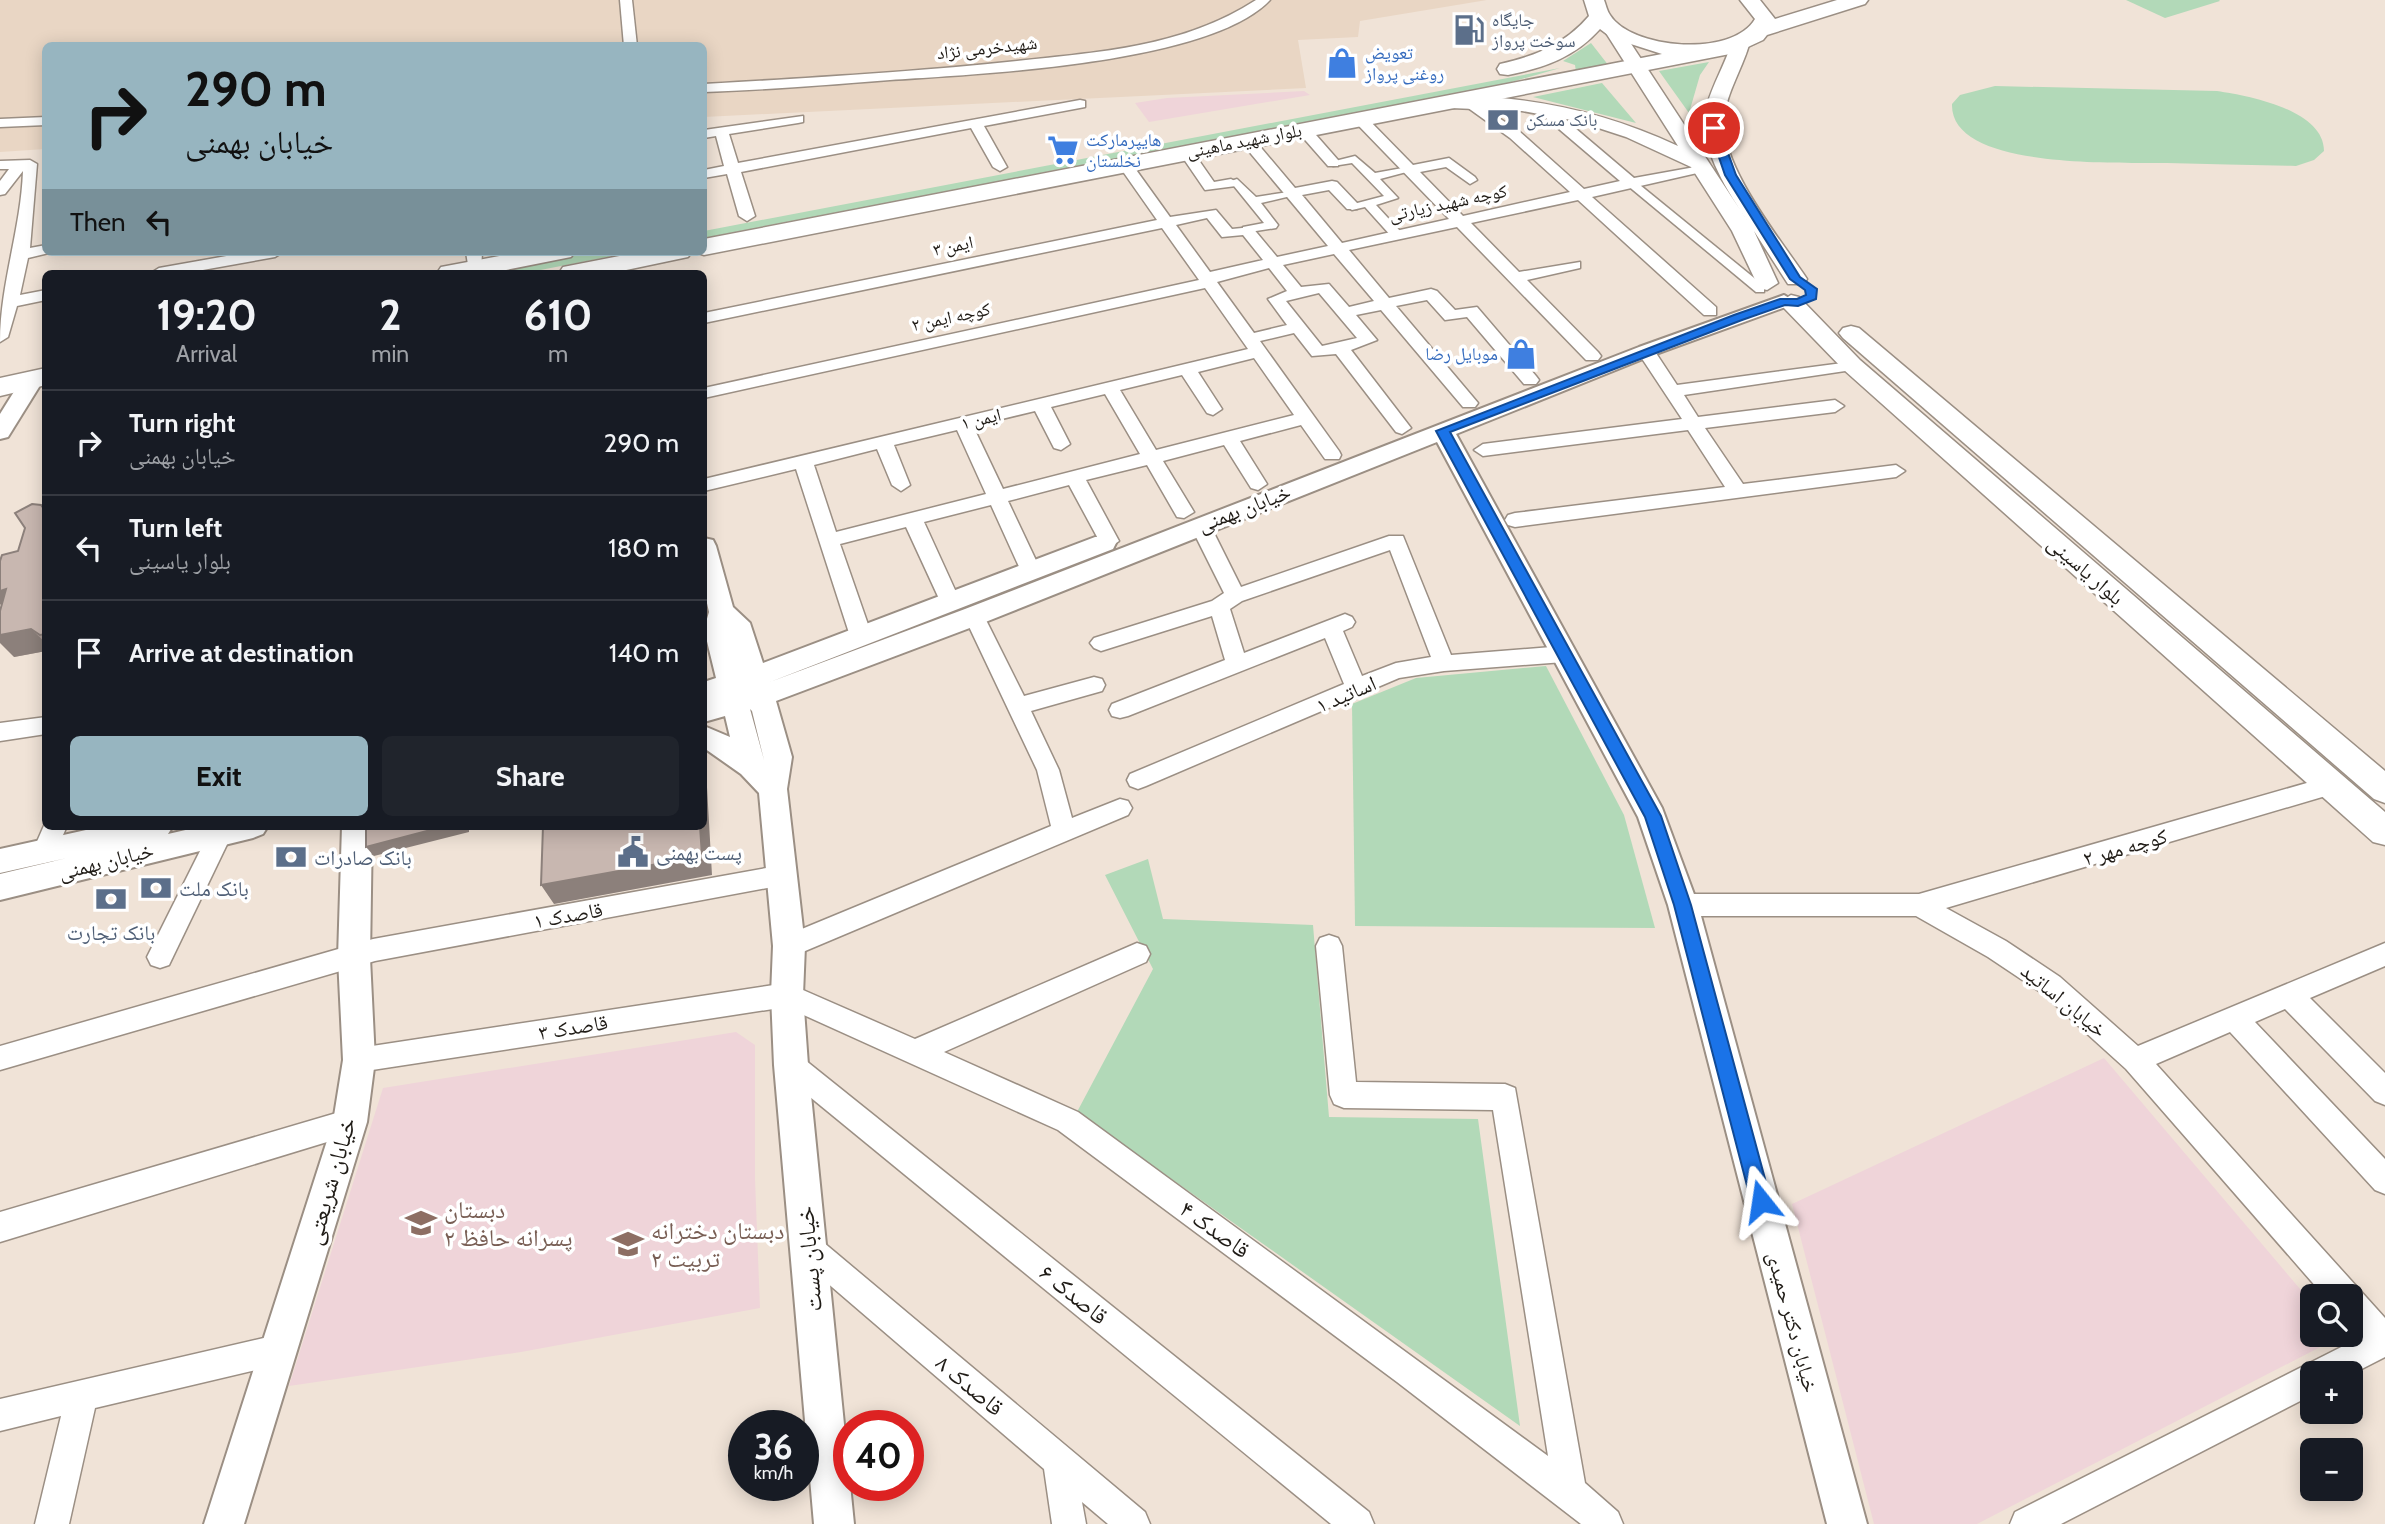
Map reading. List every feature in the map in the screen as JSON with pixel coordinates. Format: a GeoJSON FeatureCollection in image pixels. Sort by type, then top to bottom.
{"type":"FeatureCollection","features":[{"type":"Feature","properties":{"kind":"main road"},"geometry":{"type":"LineString","coordinates":[[1750,0],[1765,19],[1764,29]]}},
{"type":"Feature","properties":{"kind":"main road"},"geometry":{"type":"LineString","coordinates":[[1603,16],[1651,45],[1703,51],[1740,45],[1755,38],[1764,29],[1858,0]]}},
{"type":"Feature","properties":{"kind":"main road","name":"بلوار شهید ماهینی"},"geometry":{"type":"LineString","coordinates":[[707,224],[1538,64],[1570,47],[1603,16]]}},
{"type":"Feature","properties":{"kind":"main road","name":"بلوار یاسینی"},"geometry":{"type":"LineString","coordinates":[[1603,16],[1782,291],[1852,365],[2385,832]]}},
{"type":"Feature","properties":{"kind":"main road","name":"بلوار یاسینی"},"geometry":{"type":"LineString","coordinates":[[1740,45],[1718,98],[1714,128],[1731,175],[1782,291],[1864,346],[2385,790]]}},
{"type":"Feature","properties":{"kind":"main road","name":"بلوار شهید ماهینی"},"geometry":{"type":"LineString","coordinates":[[707,246],[1124,163],[1460,102],[1703,51]]}},
{"type":"Feature","properties":{"kind":"main road"},"geometry":{"type":"LineString","coordinates":[[1510,90],[1522,81],[1569,68],[1538,64]]}},
{"type":"Feature","properties":{"kind":"main road"},"geometry":{"type":"LineString","coordinates":[[1460,102],[1567,112],[1635,134],[1699,165]]}},
{"type":"Feature","properties":{"kind":"main road"},"geometry":{"type":"LineString","coordinates":[[466,264],[530,256]]}},
{"type":"Feature","properties":{"kind":"main road"},"geometry":{"type":"LineString","coordinates":[[601,270],[620,268],[664,256]]}},
{"type":"Feature","properties":{"kind":"main road"},"geometry":{"type":"LineString","coordinates":[[0,360],[42,352]]}},
{"type":"Feature","properties":{"kind":"main road"},"geometry":{"type":"LineString","coordinates":[[0,387],[39,377]]}},
{"type":"Feature","properties":{"kind":"street"},"geometry":{"type":"LineString","coordinates":[[626,0],[631,42]]}},
{"type":"Feature","properties":{"kind":"street","name":"شهیدخرمی نژاد"},"geometry":{"type":"LineString","coordinates":[[707,88],[958,72],[1112,54],[1193,37],[1264,0]]}},
{"type":"Feature","properties":{"kind":"street"},"geometry":{"type":"LineString","coordinates":[[1460,102],[1515,135],[1710,311]]}},
{"type":"Feature","properties":{"kind":"street"},"geometry":{"type":"LineString","coordinates":[[707,173],[1080,104]]}},
{"type":"Feature","properties":{"kind":"street"},"geometry":{"type":"LineString","coordinates":[[1544,109],[1631,183],[1782,291]]}},
{"type":"Feature","properties":{"kind":"street"},"geometry":{"type":"LineString","coordinates":[[707,133],[798,119]]}},
{"type":"Feature","properties":{"kind":"street"},"geometry":{"type":"LineString","coordinates":[[1360,119],[1592,356]]}},
{"type":"Feature","properties":{"kind":"street"},"geometry":{"type":"LineString","coordinates":[[0,123],[42,121]]}},
{"type":"Feature","properties":{"kind":"street"},"geometry":{"type":"LineString","coordinates":[[976,124],[1000,167]]}},
{"type":"Feature","properties":{"kind":"street"},"geometry":{"type":"LineString","coordinates":[[1304,130],[1333,163]]}},
{"type":"Feature","properties":{"kind":"street"},"geometry":{"type":"LineString","coordinates":[[721,131],[747,216]]}},
{"type":"Feature","properties":{"kind":"street"},"geometry":{"type":"LineString","coordinates":[[1247,140],[1469,402]]}},
{"type":"Feature","properties":{"kind":"street"},"geometry":{"type":"LineString","coordinates":[[1186,152],[1210,187],[1237,182],[1272,225],[1228,234],[1211,213]]}},
{"type":"Feature","properties":{"kind":"street"},"geometry":{"type":"LineString","coordinates":[[1360,205],[1392,198],[1355,159],[1316,166],[1332,185],[1396,234]]}},
{"type":"Feature","properties":{"kind":"street"},"geometry":{"type":"LineString","coordinates":[[1372,177],[1449,162],[1470,180]]}},
{"type":"Feature","properties":{"kind":"street"},"geometry":{"type":"LineString","coordinates":[[1124,163],[1332,455]]}},
{"type":"Feature","properties":{"kind":"street"},"geometry":{"type":"LineString","coordinates":[[0,165],[25,164]]}},
{"type":"Feature","properties":{"kind":"street"},"geometry":{"type":"LineString","coordinates":[[0,191],[25,164]]}},
{"type":"Feature","properties":{"kind":"street"},"geometry":{"type":"LineString","coordinates":[[0,337],[24,254],[30,188],[25,164]]}},
{"type":"Feature","properties":{"kind":"street","name":"کوچه شهید زیارتی"},"geometry":{"type":"LineString","coordinates":[[1207,283],[1214,276],[1631,183],[1699,165]]}},
{"type":"Feature","properties":{"kind":"street"},"geometry":{"type":"LineString","coordinates":[[1253,201],[1332,185]]}},
{"type":"Feature","properties":{"kind":"street"},"geometry":{"type":"LineString","coordinates":[[26,215],[42,213]]}},
{"type":"Feature","properties":{"kind":"street","name":"ایمن ۳"},"geometry":{"type":"LineString","coordinates":[[707,317],[1211,213]]}},
{"type":"Feature","properties":{"kind":"street"},"geometry":{"type":"LineString","coordinates":[[1247,230],[1297,293]]}},
{"type":"Feature","properties":{"kind":"street"},"geometry":{"type":"LineString","coordinates":[[24,254],[42,251]]}},
{"type":"Feature","properties":{"kind":"street"},"geometry":{"type":"LineString","coordinates":[[184,270],[255,256]]}},
{"type":"Feature","properties":{"kind":"street"},"geometry":{"type":"LineString","coordinates":[[1515,278],[1574,265]]}},
{"type":"Feature","properties":{"kind":"street"},"geometry":{"type":"LineString","coordinates":[[0,274],[18,273]]}},
{"type":"Feature","properties":{"kind":"street","name":"کوچه ایمن ۲"},"geometry":{"type":"LineString","coordinates":[[707,392],[1207,283]]}},
{"type":"Feature","properties":{"kind":"street"},"geometry":{"type":"LineString","coordinates":[[1323,287],[1344,313],[1368,340],[1318,352],[1276,299],[1323,287]]}},
{"type":"Feature","properties":{"kind":"street","name":"خیابان بهمنی"},"geometry":{"type":"LineString","coordinates":[[707,692],[745,690],[974,616],[1192,519],[1258,484],[1710,311],[1782,291]]}},
{"type":"Feature","properties":{"kind":"street","name":"خیابان بهمنی"},"geometry":{"type":"LineString","coordinates":[[707,710],[861,636],[1109,541],[1192,519],[1443,431],[1646,351],[1782,291]]}},
{"type":"Feature","properties":{"kind":"street"},"geometry":{"type":"LineString","coordinates":[[1344,313],[1431,294],[1451,316],[1471,311],[1530,380]]}},
{"type":"Feature","properties":{"kind":"street"},"geometry":{"type":"LineString","coordinates":[[11,302],[42,296]]}},
{"type":"Feature","properties":{"kind":"street"},"geometry":{"type":"LineString","coordinates":[[1254,345],[1298,327]]}},
{"type":"Feature","properties":{"kind":"street","name":"ایمن ۱"},"geometry":{"type":"LineString","coordinates":[[707,484],[1186,369],[1254,345]]}},
{"type":"Feature","properties":{"kind":"street"},"geometry":{"type":"LineString","coordinates":[[1340,348],[1402,428]]}},
{"type":"Feature","properties":{"kind":"street"},"geometry":{"type":"LineString","coordinates":[[1646,351],[1738,492]]}},
{"type":"Feature","properties":{"kind":"street"},"geometry":{"type":"LineString","coordinates":[[1672,391],[1852,365]]}},
{"type":"Feature","properties":{"kind":"street"},"geometry":{"type":"LineString","coordinates":[[1186,369],[1213,409]]}},
{"type":"Feature","properties":{"kind":"street"},"geometry":{"type":"LineString","coordinates":[[0,432],[39,377]]}},
{"type":"Feature","properties":{"kind":"street"},"geometry":{"type":"LineString","coordinates":[[1109,386],[1151,458],[1192,519],[1227,601],[1237,665]]}},
{"type":"Feature","properties":{"kind":"street"},"geometry":{"type":"LineString","coordinates":[[1040,404],[1061,444]]}},
{"type":"Feature","properties":{"kind":"street"},"geometry":{"type":"LineString","coordinates":[[1483,450],[1835,406]]}},
{"type":"Feature","properties":{"kind":"street"},"geometry":{"type":"LineString","coordinates":[[830,540],[1305,418]]}},
{"type":"Feature","properties":{"kind":"street"},"geometry":{"type":"LineString","coordinates":[[962,423],[1031,571]]}},
{"type":"Feature","properties":{"kind":"street","name":"خیابان دکتر حمیدی"},"geometry":{"type":"LineString","coordinates":[[1443,431],[1653,816],[1683,905],[1847,1524]]}},
{"type":"Feature","properties":{"kind":"street"},"geometry":{"type":"LineString","coordinates":[[1229,439],[1258,484]]}},
{"type":"Feature","properties":{"kind":"street"},"geometry":{"type":"LineString","coordinates":[[883,442],[901,485]]}},
{"type":"Feature","properties":{"kind":"street"},"geometry":{"type":"LineString","coordinates":[[803,461],[861,636]]}},
{"type":"Feature","properties":{"kind":"street"},"geometry":{"type":"LineString","coordinates":[[1515,520],[1896,471]]}},
{"type":"Feature","properties":{"kind":"street"},"geometry":{"type":"LineString","coordinates":[[1075,478],[1109,541]]}},
{"type":"Feature","properties":{"kind":"street"},"geometry":{"type":"LineString","coordinates":[[913,520],[951,603]]}},
{"type":"Feature","properties":{"kind":"street"},"geometry":{"type":"LineString","coordinates":[[1101,643],[1396,541],[1444,663]]}},
{"type":"Feature","properties":{"kind":"street"},"geometry":{"type":"LineString","coordinates":[[707,557],[722,611],[717,629],[778,757],[773,789],[789,946],[1120,808]]}},
{"type":"Feature","properties":{"kind":"street"},"geometry":{"type":"LineString","coordinates":[[974,616],[1048,770],[1064,831]]}},
{"type":"Feature","properties":{"kind":"street"},"geometry":{"type":"LineString","coordinates":[[1120,710],[1338,625],[1357,690]]}},
{"type":"Feature","properties":{"kind":"street","name":"اساتید ۱"},"geometry":{"type":"LineString","coordinates":[[1138,780],[1357,690],[1396,671],[1444,663],[1564,654]]}},
{"type":"Feature","properties":{"kind":"street"},"geometry":{"type":"LineString","coordinates":[[1019,706],[1094,685]]}},
{"type":"Feature","properties":{"kind":"street"},"geometry":{"type":"LineString","coordinates":[[745,690],[751,766]]}},
{"type":"Feature","properties":{"kind":"street"},"geometry":{"type":"LineString","coordinates":[[0,732],[42,726]]}},
{"type":"Feature","properties":{"kind":"street"},"geometry":{"type":"LineString","coordinates":[[707,738],[751,766],[773,789]]}},
{"type":"Feature","properties":{"kind":"street","name":"کوچه مهر ۲"},"geometry":{"type":"LineString","coordinates":[[1919,905],[2331,785]]}},
{"type":"Feature","properties":{"kind":"street","name":"خیابان بهمنی"},"geometry":{"type":"LineString","coordinates":[[0,861],[49,839],[124,830]]}},
{"type":"Feature","properties":{"kind":"street","name":"خیابان بهمنی"},"geometry":{"type":"LineString","coordinates":[[0,887],[236,830]]}},
{"type":"Feature","properties":{"kind":"street","name":"خیابان شریعتی"},"geometry":{"type":"LineString","coordinates":[[224,1524],[281,1349],[349,1122],[359,1060],[354,958],[357,830]]}},
{"type":"Feature","properties":{"kind":"street"},"geometry":{"type":"LineString","coordinates":[[160,957],[220,834]]}},
{"type":"Feature","properties":{"kind":"street","name":"قاصدک ۱"},"geometry":{"type":"LineString","coordinates":[[0,1058],[354,958],[373,950],[783,875]]}},
{"type":"Feature","properties":{"kind":"street","name":"خیابان اساتید"},"geometry":{"type":"LineString","coordinates":[[1683,905],[1919,905],[1997,948],[2051,985],[2136,1060],[2334,1284]]}},
{"type":"Feature","properties":{"kind":"street","name":"خیابان پست"},"geometry":{"type":"LineString","coordinates":[[789,946],[787,995],[791,1065],[834,1524]]}},
{"type":"Feature","properties":{"kind":"street"},"geometry":{"type":"LineString","coordinates":[[1329,946],[1344,1095],[1505,1097],[1570,1492]]}},
{"type":"Feature","properties":{"kind":"street"},"geometry":{"type":"LineString","coordinates":[[915,1052],[1137,954]]}},
{"type":"Feature","properties":{"kind":"street"},"geometry":{"type":"LineString","coordinates":[[2136,1060],[2382,960]]}},
{"type":"Feature","properties":{"kind":"street","name":"قاصدک ۴"},"geometry":{"type":"LineString","coordinates":[[787,995],[1068,1121],[1570,1492],[1606,1524]]}},
{"type":"Feature","properties":{"kind":"street","name":"قاصدک ۳"},"geometry":{"type":"LineString","coordinates":[[359,1060],[787,995]]}},
{"type":"Feature","properties":{"kind":"street"},"geometry":{"type":"LineString","coordinates":[[2291,997],[2385,1092]]}},
{"type":"Feature","properties":{"kind":"street"},"geometry":{"type":"LineString","coordinates":[[2236,1020],[2385,1180]]}},
{"type":"Feature","properties":{"kind":"street","name":"قاصدک ۶"},"geometry":{"type":"LineString","coordinates":[[791,1065],[1357,1524]]}},
{"type":"Feature","properties":{"kind":"street"},"geometry":{"type":"LineString","coordinates":[[0,1227],[349,1122]]}},
{"type":"Feature","properties":{"kind":"street","name":"قاصدک ۸"},"geometry":{"type":"LineString","coordinates":[[807,1247],[1133,1524]]}},
{"type":"Feature","properties":{"kind":"street"},"geometry":{"type":"LineString","coordinates":[[2346,1361],[2385,1341],[2363,1316]]}},
{"type":"Feature","properties":{"kind":"street"},"geometry":{"type":"LineString","coordinates":[[0,1415],[281,1349]]}},
{"type":"Feature","properties":{"kind":"street"},"geometry":{"type":"LineString","coordinates":[[2027,1524],[2300,1384]]}},
{"type":"Feature","properties":{"kind":"street"},"geometry":{"type":"LineString","coordinates":[[52,1524],[82,1396]]}},
{"type":"Feature","properties":{"kind":"street"},"geometry":{"type":"LineString","coordinates":[[1058,1459],[1069,1524]]}},
{"type":"Feature","properties":{"kind":"shaded area"},"geometry":{"type":"Polygon","coordinates":[[[0,0],[1487,0],[1360,21],[1358,37],[1298,40],[1306,88],[707,117],[707,42],[42,42],[42,149],[0,152],[0,0]]]}},
{"type":"Feature","properties":{"kind":"shaded area"},"geometry":{"type":"Polygon","coordinates":[[[1304,91],[1310,95],[1149,122],[1135,103],[1167,98],[1304,91]]]}},
{"type":"Feature","properties":{"kind":"shaded area"},"geometry":{"type":"Polygon","coordinates":[[[736,1032],[755,1045],[755,1179],[760,1308],[521,1352],[289,1386],[383,1088],[736,1032]]]}},
{"type":"Feature","properties":{"kind":"shaded area"},"geometry":{"type":"Polygon","coordinates":[[[2104,1058],[2300,1289],[2300,1347],[2320,1347],[1977,1524],[1874,1524],[1792,1204],[2104,1058]]]}},
{"type":"Feature","properties":{"kind":"green space"},"geometry":{"type":"Polygon","coordinates":[[[2126,0],[2219,0],[2220,1],[2165,18],[2126,0]]]}},
{"type":"Feature","properties":{"kind":"green space"},"geometry":{"type":"Polygon","coordinates":[[[1591,43],[1609,66],[1576,72],[1575,65],[1563,61],[1591,43]]]}},
{"type":"Feature","properties":{"kind":"green space"},"geometry":{"type":"Polygon","coordinates":[[[1709,62],[1700,75],[1689,113],[1659,71],[1709,62]]]}},
{"type":"Feature","properties":{"kind":"green space"},"geometry":{"type":"Polygon","coordinates":[[[1560,68],[1508,83],[707,237],[707,230],[1560,68]]]}},
{"type":"Feature","properties":{"kind":"green space"},"geometry":{"type":"Polygon","coordinates":[[[1602,83],[1636,123],[1533,97],[1602,83]]]}},
{"type":"Feature","properties":{"kind":"green space"},"geometry":{"type":"Polygon","coordinates":[[[1995,86],[2231,93],[2265,101],[2299,115],[2312,125],[2321,137],[2324,151],[2314,160],[2296,166],[2079,162],[2008,152],[1979,141],[1959,126],[1952,104],[1960,95],[1995,86]]]}},
{"type":"Feature","properties":{"kind":"green space"},"geometry":{"type":"Polygon","coordinates":[[[574,256],[612,256],[540,270],[502,270],[574,256]]]}},
{"type":"Feature","properties":{"kind":"green space"},"geometry":{"type":"Polygon","coordinates":[[[1546,666],[1624,815],[1655,928],[1355,926],[1352,704],[1416,678],[1546,666]]]}},
{"type":"Feature","properties":{"kind":"green space"},"geometry":{"type":"Polygon","coordinates":[[[1148,859],[1163,919],[1313,925],[1329,1117],[1478,1119],[1520,1426],[1077,1112],[1153,969],[1105,875],[1148,859]]]}},
{"type":"Feature","properties":{"kind":"building"},"geometry":{"type":"Polygon","coordinates":[[[32,504],[42,506],[42,635],[31,629],[0,635],[0,611],[6,589],[0,591],[0,561],[2,555],[18,551],[25,528],[15,513],[32,504]]]}},
{"type":"Feature","properties":{"kind":"building"},"geometry":{"type":"Polygon","coordinates":[[[366,830],[431,830],[366,847],[366,830]]]}},
{"type":"Feature","properties":{"kind":"building"},"geometry":{"type":"Polygon","coordinates":[[[543,830],[700,830],[702,856],[541,885],[543,830]]]}},
{"type":"Feature","properties":{"kind":"place","name":"جایگاه سوخت پرواز"},"geometry":{"type":"Point","coordinates":[1469,30]}},
{"type":"Feature","properties":{"kind":"place","name":"تعویض روغنی پرواز"},"geometry":{"type":"Point","coordinates":[1342,63]}},
{"type":"Feature","properties":{"kind":"place","name":"بانک مسکن"},"geometry":{"type":"Point","coordinates":[1503,120]}},
{"type":"Feature","properties":{"kind":"place","name":"هایپرمارکت نخلستان"},"geometry":{"type":"Point","coordinates":[1063,150]}},
{"type":"Feature","properties":{"kind":"place","name":"موبایل رضا"},"geometry":{"type":"Point","coordinates":[1521,354]}},
{"type":"Feature","properties":{"kind":"place","name":"پست بهمنی"},"geometry":{"type":"Point","coordinates":[633,852]}},
{"type":"Feature","properties":{"kind":"place","name":"بانک صادرات"},"geometry":{"type":"Point","coordinates":[291,857]}},
{"type":"Feature","properties":{"kind":"place","name":"بانک ملت"},"geometry":{"type":"Point","coordinates":[156,888]}},
{"type":"Feature","properties":{"kind":"place","name":"بانک تجارت"},"geometry":{"type":"Point","coordinates":[111,899]}},
{"type":"Feature","properties":{"kind":"place","name":"دبستان پسرانه حافظ ۲"},"geometry":{"type":"Point","coordinates":[421,1223]}},
{"type":"Feature","properties":{"kind":"place","name":"دبستان دخترانه تربیت ۲"},"geometry":{"type":"Point","coordinates":[628,1244]}},
{"type":"Feature","properties":{"kind":"route"},"geometry":{"type":"LineString","coordinates":[[1714,128],[1731,175],[1796,279],[1808,285],[1812,296],[1804,301],[1784,301],[1646,351],[1443,431],[1653,816],[1683,905],[1761,1201]]}}]}
